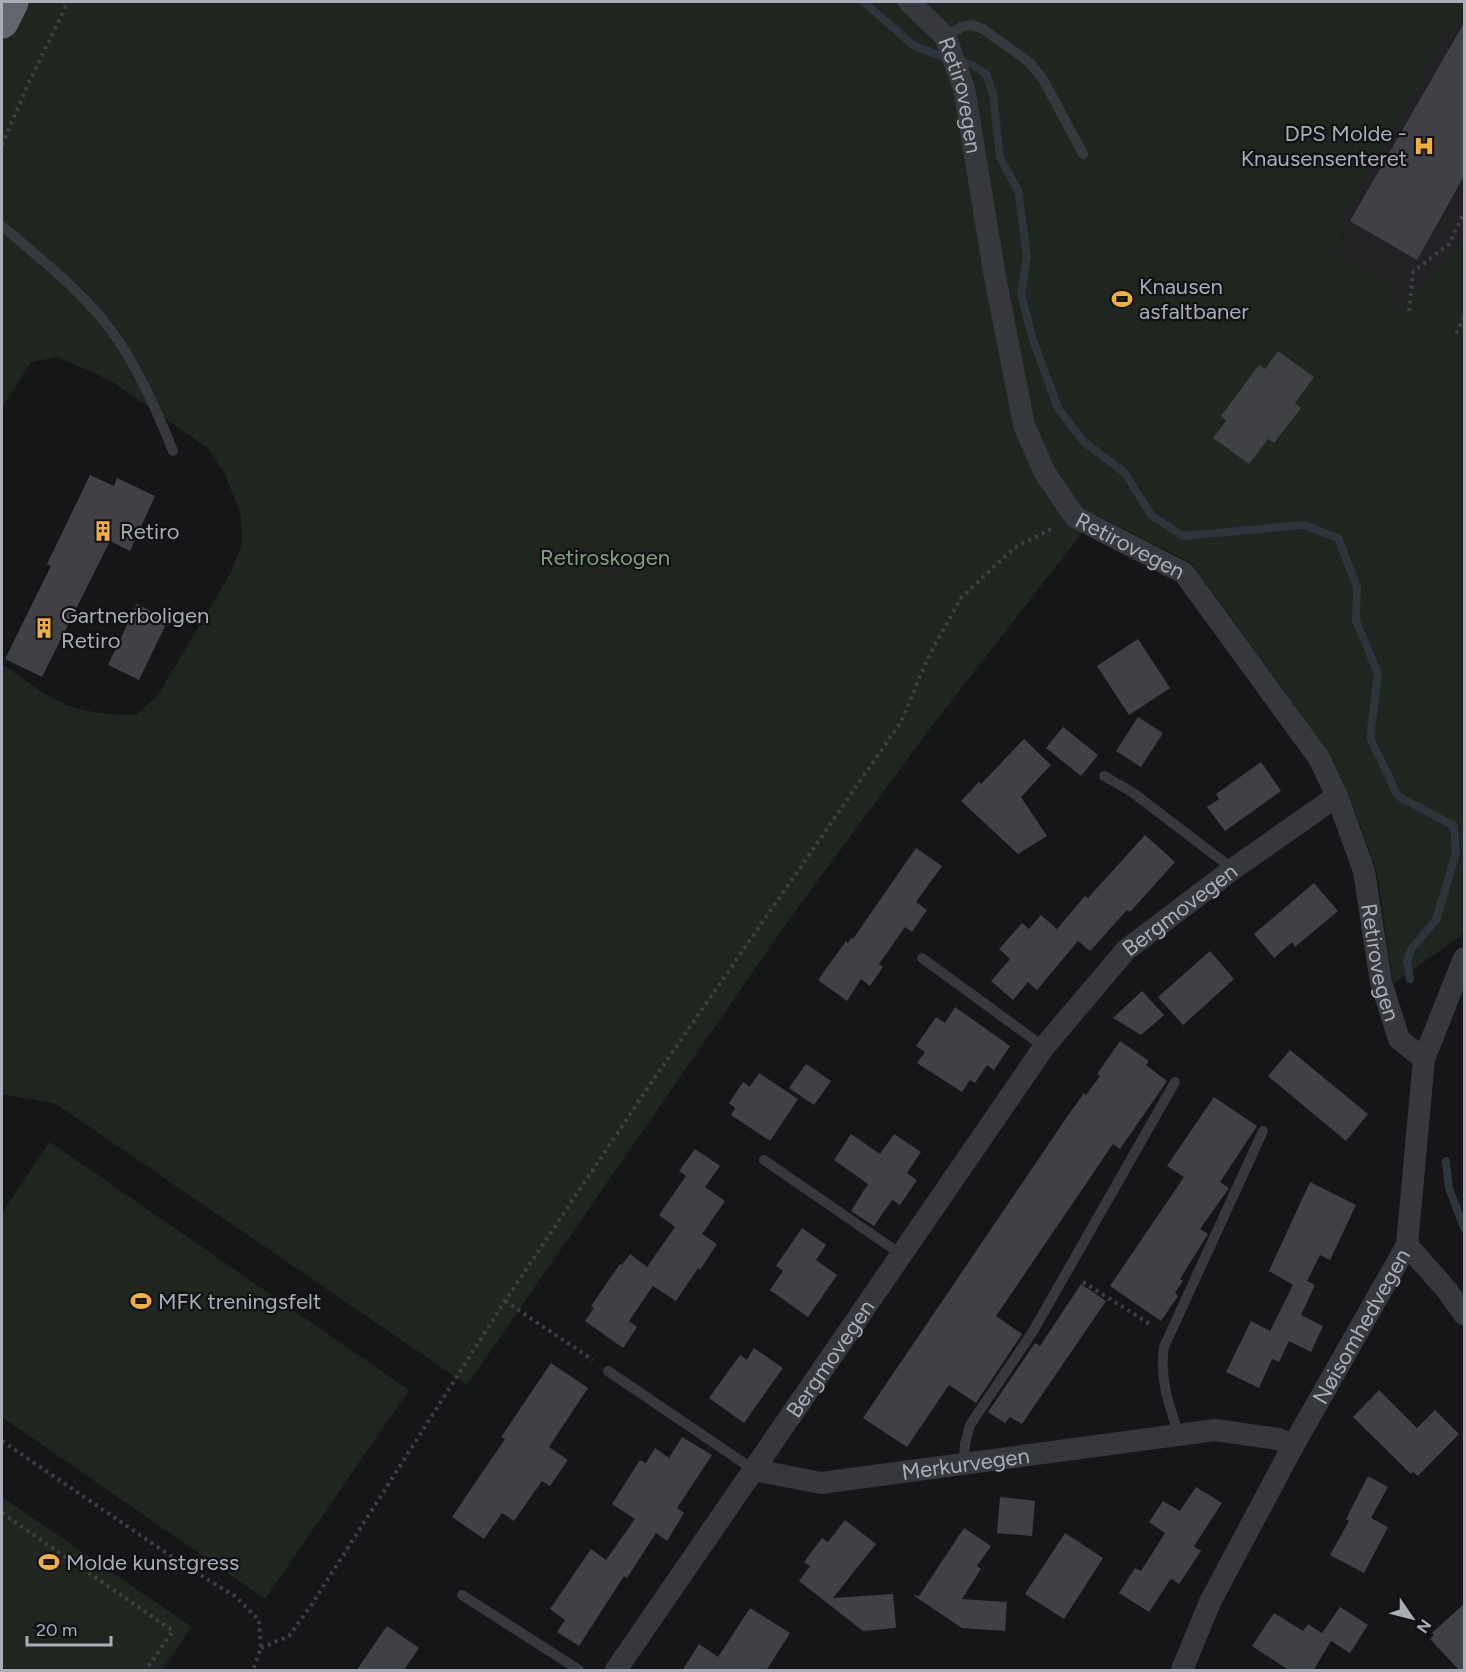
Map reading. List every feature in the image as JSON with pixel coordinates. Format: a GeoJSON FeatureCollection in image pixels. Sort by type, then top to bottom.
{"type":"FeatureCollection","features":[{"type":"Feature","properties":{"kind":"highway"},"geometry":{"type":"LineString","coordinates":[[2,22],[12,2]]}},
{"type":"Feature","properties":{"kind":"street","name":"Retirovegen"},"geometry":{"type":"LineString","coordinates":[[909,2],[945,36],[964,88],[995,277],[1024,425],[1045,473],[1075,517],[1184,573],[1318,758],[1337,796],[1364,871],[1381,982],[1399,1039],[1424,1059]]}},
{"type":"Feature","properties":{"kind":"street","name":"Bergmovegen"},"geometry":{"type":"LineString","coordinates":[[616,1671],[1044,1047],[1126,950],[1233,869],[1337,796]]}},
{"type":"Feature","properties":{"kind":"street","name":"Nøisomhedvegen"},"geometry":{"type":"LineString","coordinates":[[1182,1671],[1210,1602],[1293,1446],[1407,1245],[1424,1059],[1464,958]]}},
{"type":"Feature","properties":{"kind":"street"},"geometry":{"type":"LineString","coordinates":[[1407,1245],[1446,1289],[1464,1314]]}},
{"type":"Feature","properties":{"kind":"street","name":"Merkurvegen"},"geometry":{"type":"LineString","coordinates":[[754,1470],[821,1483],[1215,1430],[1278,1439],[1293,1446]]}},
{"type":"Feature","properties":{"kind":"lane"},"geometry":{"type":"LineString","coordinates":[[945,36],[962,27],[972,25],[983,29],[1029,62],[1043,79],[1083,154]]}},
{"type":"Feature","properties":{"kind":"lane"},"geometry":{"type":"LineString","coordinates":[[2,226],[75,291],[114,335],[144,382],[173,451]]}},
{"type":"Feature","properties":{"kind":"lane"},"geometry":{"type":"LineString","coordinates":[[1104,776],[1132,792],[1233,869]]}},
{"type":"Feature","properties":{"kind":"lane"},"geometry":{"type":"LineString","coordinates":[[922,958],[1044,1047]]}},
{"type":"Feature","properties":{"kind":"lane"},"geometry":{"type":"LineString","coordinates":[[964,1464],[965,1444],[970,1425],[1032,1333],[1175,1082]]}},
{"type":"Feature","properties":{"kind":"lane"},"geometry":{"type":"LineString","coordinates":[[1179,1435],[1164,1389],[1161,1362],[1168,1336],[1263,1131]]}},
{"type":"Feature","properties":{"kind":"lane"},"geometry":{"type":"LineString","coordinates":[[764,1160],[902,1255]]}},
{"type":"Feature","properties":{"kind":"lane"},"geometry":{"type":"LineString","coordinates":[[608,1371],[754,1470]]}},
{"type":"Feature","properties":{"kind":"lane"},"geometry":{"type":"LineString","coordinates":[[462,1595],[579,1671]]}},
{"type":"Feature","properties":{"kind":"path"},"geometry":{"type":"LineString","coordinates":[[2,145],[29,82],[68,2]]}},
{"type":"Feature","properties":{"kind":"path"},"geometry":{"type":"LineString","coordinates":[[1409,311],[1413,272],[1449,244],[1464,213]]}},
{"type":"Feature","properties":{"kind":"path"},"geometry":{"type":"LineString","coordinates":[[1456,333],[1464,318]]}},
{"type":"Feature","properties":{"kind":"path"},"geometry":{"type":"LineString","coordinates":[[261,1648],[289,1636],[312,1604],[505,1301],[649,1086],[901,722],[928,658],[961,598],[1014,548],[1075,517]]}},
{"type":"Feature","properties":{"kind":"path"},"geometry":{"type":"LineString","coordinates":[[1066,1273],[1084,1282],[1168,1336]]}},
{"type":"Feature","properties":{"kind":"path"},"geometry":{"type":"LineString","coordinates":[[505,1301],[608,1371]]}},
{"type":"Feature","properties":{"kind":"path"},"geometry":{"type":"LineString","coordinates":[[2,1441],[187,1567],[235,1596],[259,1620],[261,1648],[253,1671]]}},
{"type":"Feature","properties":{"kind":"path"},"geometry":{"type":"LineString","coordinates":[[2,1513],[173,1631],[146,1671]]}},
{"type":"Feature","properties":{"kind":"shaded area","name":"DPS Molde - Knausensenteret"},"geometry":{"type":"Polygon","coordinates":[[[1464,2],[1464,352],[1395,315],[1338,256],[1346,213],[1421,79],[1365,49],[1464,2]]]}},
{"type":"Feature","properties":{"kind":"green space","name":"Retiroskogen"},"geometry":{"type":"Polygon","coordinates":[[[2,2],[1464,2],[1464,15],[1440,41],[1422,79],[1346,213],[1338,256],[1390,282],[1395,315],[1456,250],[1464,234],[1463,934],[1393,984],[1377,872],[1347,790],[1328,752],[1191,563],[1096,515],[928,731],[788,921],[467,1385],[56,1104],[2,1094],[2,664],[62,703],[90,711],[136,715],[158,695],[230,574],[242,544],[241,515],[225,474],[209,449],[111,381],[58,357],[31,362],[2,408],[2,2]]]}},
{"type":"Feature","properties":{"kind":"green space","name":"MFK treningsfelt"},"geometry":{"type":"Polygon","coordinates":[[[50,1142],[409,1390],[265,1599],[2,1417],[2,1213],[50,1142]]]}},
{"type":"Feature","properties":{"kind":"green space","name":"Molde kunstgress"},"geometry":{"type":"Polygon","coordinates":[[[2,1497],[192,1627],[162,1670],[2,1670],[2,1497]]]}},
{"type":"Feature","properties":{"kind":"building"},"geometry":{"type":"Polygon","coordinates":[[[1464,23],[1464,176],[1417,260],[1350,221],[1464,23]]]}},
{"type":"Feature","properties":{"kind":"building"},"geometry":{"type":"Polygon","coordinates":[[[1278,351],[1314,377],[1295,403],[1301,408],[1274,443],[1268,439],[1249,464],[1213,438],[1226,421],[1221,416],[1259,365],[1265,369],[1278,351]]]}},
{"type":"Feature","properties":{"kind":"building"},"geometry":{"type":"Polygon","coordinates":[[[90,475],[114,486],[117,478],[155,496],[130,551],[110,541],[42,677],[5,659],[51,566],[47,564],[90,475]]]}},
{"type":"Feature","properties":{"kind":"building"},"geometry":{"type":"Polygon","coordinates":[[[137,604],[168,620],[139,680],[108,665],[137,604]]]}},
{"type":"Feature","properties":{"kind":"building"},"geometry":{"type":"Polygon","coordinates":[[[1138,639],[1170,688],[1129,715],[1097,666],[1138,639]]]}},
{"type":"Feature","properties":{"kind":"building"},"geometry":{"type":"Polygon","coordinates":[[[1138,717],[1163,733],[1141,767],[1116,751],[1138,717]]]}},
{"type":"Feature","properties":{"kind":"building"},"geometry":{"type":"Polygon","coordinates":[[[1063,727],[1098,755],[1081,776],[1046,748],[1063,727]]]}},
{"type":"Feature","properties":{"kind":"building"},"geometry":{"type":"Polygon","coordinates":[[[1024,739],[1051,765],[1021,797],[1047,836],[1018,854],[961,801],[979,782],[981,784],[1024,739]]]}},
{"type":"Feature","properties":{"kind":"building"},"geometry":{"type":"Polygon","coordinates":[[[1261,762],[1281,791],[1225,831],[1207,807],[1219,799],[1216,794],[1261,762]]]}},
{"type":"Feature","properties":{"kind":"building"},"geometry":{"type":"Polygon","coordinates":[[[1145,835],[1175,862],[1130,912],[1127,910],[1090,951],[1078,941],[1037,990],[1028,982],[1013,1000],[991,981],[1010,959],[999,949],[1022,923],[1029,929],[1041,915],[1057,929],[1085,896],[1088,898],[1145,835]]]}},
{"type":"Feature","properties":{"kind":"building"},"geometry":{"type":"Polygon","coordinates":[[[916,848],[942,866],[916,902],[927,910],[912,932],[905,927],[879,964],[883,967],[870,986],[861,979],[847,1001],[818,980],[846,941],[848,943],[851,938],[853,939],[916,848]]]}},
{"type":"Feature","properties":{"kind":"building"},"geometry":{"type":"Polygon","coordinates":[[[1314,883],[1338,911],[1295,947],[1292,942],[1274,958],[1254,934],[1314,883]]]}},
{"type":"Feature","properties":{"kind":"building"},"geometry":{"type":"Polygon","coordinates":[[[1210,951],[1234,979],[1183,1025],[1158,997],[1210,951]]]}},
{"type":"Feature","properties":{"kind":"building"},"geometry":{"type":"Polygon","coordinates":[[[1142,991],[1164,1015],[1141,1035],[1113,1018],[1142,991]]]}},
{"type":"Feature","properties":{"kind":"building"},"geometry":{"type":"Polygon","coordinates":[[[955,1007],[1010,1046],[994,1070],[987,1065],[975,1083],[970,1080],[962,1092],[917,1063],[925,1052],[916,1046],[936,1017],[945,1023],[955,1007]]]}},
{"type":"Feature","properties":{"kind":"building"},"geometry":{"type":"Polygon","coordinates":[[[1120,1041],[1149,1061],[1146,1065],[1167,1081],[1120,1149],[1113,1144],[996,1316],[1022,1334],[976,1403],[949,1385],[907,1447],[863,1418],[1069,1114],[1100,1076],[1097,1074],[1120,1041]]]}},
{"type":"Feature","properties":{"kind":"building"},"geometry":{"type":"Polygon","coordinates":[[[1290,1050],[1368,1114],[1346,1141],[1268,1076],[1290,1050]]]}},
{"type":"Feature","properties":{"kind":"building"},"geometry":{"type":"Polygon","coordinates":[[[806,1064],[831,1081],[814,1105],[789,1088],[806,1064]]]}},
{"type":"Feature","properties":{"kind":"building"},"geometry":{"type":"Polygon","coordinates":[[[759,1073],[798,1099],[770,1141],[731,1115],[735,1108],[729,1103],[743,1082],[750,1087],[759,1073]]]}},
{"type":"Feature","properties":{"kind":"building"},"geometry":{"type":"Polygon","coordinates":[[[1214,1097],[1257,1126],[1220,1182],[1229,1188],[1200,1229],[1208,1234],[1180,1279],[1183,1281],[1175,1293],[1178,1296],[1161,1321],[1110,1286],[1184,1177],[1167,1166],[1214,1097]]]}},
{"type":"Feature","properties":{"kind":"building"},"geometry":{"type":"Polygon","coordinates":[[[851,1134],[880,1154],[894,1134],[921,1152],[907,1173],[917,1180],[900,1205],[892,1200],[874,1226],[851,1211],[868,1184],[834,1160],[851,1134]]]}},
{"type":"Feature","properties":{"kind":"building"},"geometry":{"type":"Polygon","coordinates":[[[695,1149],[720,1166],[705,1187],[725,1201],[702,1234],[717,1244],[676,1301],[653,1286],[629,1321],[637,1327],[623,1348],[585,1321],[594,1308],[591,1306],[620,1264],[622,1265],[630,1254],[647,1267],[675,1227],[659,1215],[686,1176],[679,1171],[695,1149]]]}},
{"type":"Feature","properties":{"kind":"building"},"geometry":{"type":"Polygon","coordinates":[[[1310,1182],[1356,1205],[1330,1260],[1320,1255],[1307,1281],[1315,1285],[1301,1315],[1323,1326],[1311,1352],[1289,1341],[1279,1362],[1272,1359],[1259,1388],[1226,1372],[1251,1321],[1270,1331],[1293,1285],[1269,1271],[1310,1182]]]}},
{"type":"Feature","properties":{"kind":"building"},"geometry":{"type":"Polygon","coordinates":[[[802,1228],[826,1245],[816,1260],[837,1275],[808,1317],[770,1290],[783,1271],[776,1266],[802,1228]]]}},
{"type":"Feature","properties":{"kind":"building"},"geometry":{"type":"Polygon","coordinates":[[[1081,1284],[1106,1301],[1022,1424],[1010,1417],[1005,1423],[988,1412],[1035,1343],[1040,1346],[1081,1284]]]}},
{"type":"Feature","properties":{"kind":"building"},"geometry":{"type":"Polygon","coordinates":[[[754,1348],[783,1368],[744,1423],[709,1398],[740,1355],[747,1360],[754,1348]]]}},
{"type":"Feature","properties":{"kind":"building"},"geometry":{"type":"Polygon","coordinates":[[[551,1363],[588,1388],[549,1447],[568,1460],[550,1486],[542,1481],[514,1521],[502,1513],[484,1539],[452,1517],[505,1439],[501,1437],[551,1363]]]}},
{"type":"Feature","properties":{"kind":"building"},"geometry":{"type":"Polygon","coordinates":[[[1379,1390],[1417,1428],[1435,1410],[1459,1434],[1418,1476],[1413,1472],[1411,1474],[1353,1417],[1379,1390]]]}},
{"type":"Feature","properties":{"kind":"building"},"geometry":{"type":"Polygon","coordinates":[[[682,1437],[712,1455],[677,1508],[684,1513],[667,1541],[656,1533],[627,1578],[624,1576],[579,1646],[557,1632],[565,1620],[550,1609],[591,1549],[606,1560],[635,1519],[612,1504],[640,1460],[646,1463],[655,1448],[669,1458],[682,1437]]]}},
{"type":"Feature","properties":{"kind":"building"},"geometry":{"type":"Polygon","coordinates":[[[1368,1476],[1388,1487],[1371,1518],[1388,1527],[1364,1573],[1330,1555],[1349,1521],[1346,1519],[1368,1476]]]}},
{"type":"Feature","properties":{"kind":"building"},"geometry":{"type":"Polygon","coordinates":[[[1196,1487],[1222,1503],[1194,1546],[1201,1551],[1179,1584],[1170,1580],[1149,1612],[1119,1593],[1135,1568],[1141,1571],[1165,1533],[1149,1522],[1163,1501],[1180,1511],[1196,1487]]]}},
{"type":"Feature","properties":{"kind":"building"},"geometry":{"type":"Polygon","coordinates":[[[1000,1497],[1035,1501],[1032,1536],[997,1533],[1000,1497]]]}},
{"type":"Feature","properties":{"kind":"building"},"geometry":{"type":"Polygon","coordinates":[[[845,1520],[876,1544],[833,1598],[893,1594],[896,1628],[863,1631],[799,1581],[810,1566],[804,1562],[822,1538],[828,1542],[845,1520]]]}},
{"type":"Feature","properties":{"kind":"building"},"geometry":{"type":"Polygon","coordinates":[[[964,1528],[991,1546],[977,1566],[981,1569],[962,1599],[1007,1602],[1005,1631],[962,1628],[913,1595],[919,1596],[964,1528]]]}},
{"type":"Feature","properties":{"kind":"building"},"geometry":{"type":"Polygon","coordinates":[[[1065,1533],[1103,1558],[1064,1619],[1025,1594],[1065,1533]]]}},
{"type":"Feature","properties":{"kind":"building"},"geometry":{"type":"Polygon","coordinates":[[[1464,1604],[1464,1671],[1460,1671],[1430,1639],[1434,1635],[1432,1633],[1464,1604]]]}},
{"type":"Feature","properties":{"kind":"building"},"geometry":{"type":"Polygon","coordinates":[[[1340,1607],[1368,1625],[1350,1653],[1331,1641],[1313,1671],[1290,1671],[1252,1646],[1274,1613],[1303,1631],[1308,1624],[1322,1633],[1340,1607]]]}},
{"type":"Feature","properties":{"kind":"building"},"geometry":{"type":"Polygon","coordinates":[[[750,1608],[790,1633],[766,1671],[682,1671],[699,1644],[718,1657],[750,1608]]]}},
{"type":"Feature","properties":{"kind":"building"},"geometry":{"type":"Polygon","coordinates":[[[387,1626],[419,1648],[403,1671],[356,1671],[387,1626]]]}},
{"type":"Feature","properties":{"kind":"waterway"},"geometry":{"type":"LineString","coordinates":[[864,2],[914,46],[971,64],[986,74],[993,94],[1000,158],[1018,190],[1027,256],[1021,294],[1033,340],[1058,408],[1084,442],[1124,472],[1152,516],[1183,536],[1304,525],[1338,538],[1357,587],[1356,621],[1378,673],[1370,738],[1398,796],[1454,826],[1456,853],[1436,920],[1412,948],[1407,960],[1410,979]]}},
{"type":"Feature","properties":{"kind":"waterway"},"geometry":{"type":"LineString","coordinates":[[1446,1161],[1449,1188],[1464,1228]]}},
{"type":"Feature","properties":{"kind":"place","name":"DPS Molde - Knausensenteret"},"geometry":{"type":"Point","coordinates":[1424,146]}},
{"type":"Feature","properties":{"kind":"place","name":"Knausen asfaltbaner"},"geometry":{"type":"Point","coordinates":[1122,299]}},
{"type":"Feature","properties":{"kind":"place","name":"Retiro"},"geometry":{"type":"Point","coordinates":[103,531]}},
{"type":"Feature","properties":{"kind":"place","name":"Gartnerboligen Retiro"},"geometry":{"type":"Point","coordinates":[44,628]}},
{"type":"Feature","properties":{"kind":"place","name":"MFK treningsfelt"},"geometry":{"type":"Point","coordinates":[141,1301]}},
{"type":"Feature","properties":{"kind":"place","name":"Molde kunstgress"},"geometry":{"type":"Point","coordinates":[49,1562]}}]}
